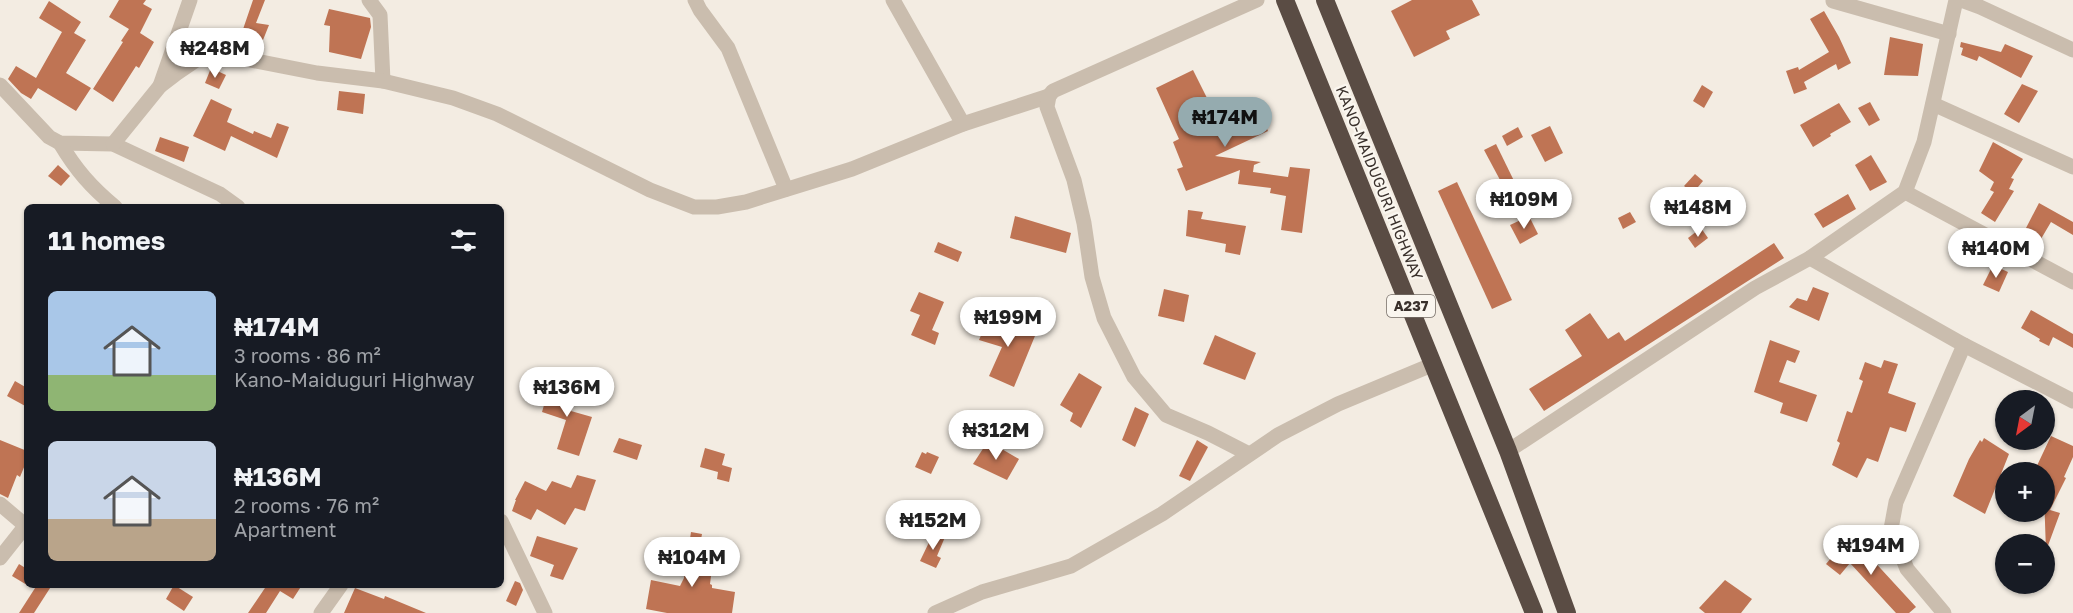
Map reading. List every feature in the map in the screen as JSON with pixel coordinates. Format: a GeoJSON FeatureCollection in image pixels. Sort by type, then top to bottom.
{"type":"FeatureCollection","features":[{"type":"Feature","properties":{"kind":"highway","name":"KANO-MAIDUGURI HIGHWAY"},"geometry":{"type":"LineString","coordinates":[[1285,0],[1534,613]]}},
{"type":"Feature","properties":{"kind":"highway","name":"KANO-MAIDUGURI HIGHWAY"},"geometry":{"type":"LineString","coordinates":[[1325,0],[1508,451],[1567,613]]}},
{"type":"Feature","properties":{"kind":"street"},"geometry":{"type":"LineString","coordinates":[[160,86],[190,0]]}},
{"type":"Feature","properties":{"kind":"street"},"geometry":{"type":"LineString","coordinates":[[369,0],[382,8],[384,81]]}},
{"type":"Feature","properties":{"kind":"street"},"geometry":{"type":"LineString","coordinates":[[695,0],[728,48],[786,189]]}},
{"type":"Feature","properties":{"kind":"street"},"geometry":{"type":"LineString","coordinates":[[893,0],[963,124]]}},
{"type":"Feature","properties":{"kind":"street"},"geometry":{"type":"LineString","coordinates":[[1249,454],[1166,415],[1134,377],[1104,318],[1092,277],[1084,223],[1074,180],[1047,107],[1049,96],[1053,91],[1257,0]]}},
{"type":"Feature","properties":{"kind":"street"},"geometry":{"type":"LineString","coordinates":[[1508,451],[1755,288],[1810,258],[1905,192],[1924,142],[1956,0]]}},
{"type":"Feature","properties":{"kind":"street"},"geometry":{"type":"LineString","coordinates":[[1961,0],[2073,50]]}},
{"type":"Feature","properties":{"kind":"street"},"geometry":{"type":"LineString","coordinates":[[1833,1],[1948,34]]}},
{"type":"Feature","properties":{"kind":"street"},"geometry":{"type":"LineString","coordinates":[[113,144],[160,86],[199,58],[230,56],[318,73],[384,81],[453,98],[497,114],[650,190],[694,207],[717,207],[746,202],[852,168],[963,124],[1049,96]]}},
{"type":"Feature","properties":{"kind":"street"},"geometry":{"type":"LineString","coordinates":[[0,85],[49,137],[60,143],[113,144],[217,201]]}},
{"type":"Feature","properties":{"kind":"street"},"geometry":{"type":"LineString","coordinates":[[1933,104],[2073,167]]}},
{"type":"Feature","properties":{"kind":"street"},"geometry":{"type":"LineString","coordinates":[[60,143],[76,170],[92,188],[111,204]]}},
{"type":"Feature","properties":{"kind":"street"},"geometry":{"type":"LineString","coordinates":[[1905,192],[2073,282]]}},
{"type":"Feature","properties":{"kind":"street"},"geometry":{"type":"LineString","coordinates":[[1810,258],[1964,345],[2073,401]]}},
{"type":"Feature","properties":{"kind":"street"},"geometry":{"type":"LineString","coordinates":[[1944,613],[1907,569],[1891,529],[1896,502],[1964,345]]}},
{"type":"Feature","properties":{"kind":"street"},"geometry":{"type":"LineString","coordinates":[[935,613],[982,592],[1071,566],[1162,514],[1278,435],[1338,404],[1434,364]]}},
{"type":"Feature","properties":{"kind":"street"},"geometry":{"type":"LineString","coordinates":[[0,504],[24,523]]}},
{"type":"Feature","properties":{"kind":"street"},"geometry":{"type":"LineString","coordinates":[[504,527],[545,613]]}},
{"type":"Feature","properties":{"kind":"street"},"geometry":{"type":"LineString","coordinates":[[0,558],[24,528]]}},
{"type":"Feature","properties":{"kind":"street"},"geometry":{"type":"LineString","coordinates":[[321,613],[339,588]]}},
{"type":"Feature","properties":{"kind":"building"},"geometry":{"type":"Polygon","coordinates":[[[119,0],[146,0],[143,4],[152,9],[140,33],[154,42],[139,68],[136,66],[113,102],[93,89],[129,29],[109,17],[119,0]]]}},
{"type":"Feature","properties":{"kind":"building"},"geometry":{"type":"Polygon","coordinates":[[[253,0],[265,0],[256,23],[269,25],[263,40],[252,34],[249,41],[240,38],[253,0]]]}},
{"type":"Feature","properties":{"kind":"building"},"geometry":{"type":"Polygon","coordinates":[[[1412,0],[1472,0],[1480,15],[1446,31],[1450,39],[1414,57],[1391,11],[1412,0]]]}},
{"type":"Feature","properties":{"kind":"building"},"geometry":{"type":"Polygon","coordinates":[[[49,1],[81,22],[74,33],[86,40],[66,73],[91,88],[76,111],[38,88],[31,99],[21,93],[8,79],[16,66],[36,78],[62,32],[39,18],[49,1]]]}},
{"type":"Feature","properties":{"kind":"building"},"geometry":{"type":"Polygon","coordinates":[[[329,9],[370,18],[371,27],[361,59],[329,52],[330,26],[324,25],[329,9]]]}},
{"type":"Feature","properties":{"kind":"building"},"geometry":{"type":"Polygon","coordinates":[[[1824,11],[1851,63],[1838,70],[1836,64],[1804,82],[1807,89],[1794,94],[1786,71],[1798,67],[1799,70],[1829,52],[1810,19],[1824,11]]]}},
{"type":"Feature","properties":{"kind":"building"},"geometry":{"type":"Polygon","coordinates":[[[1890,37],[1923,44],[1918,76],[1884,75],[1890,37]]]}},
{"type":"Feature","properties":{"kind":"building"},"geometry":{"type":"Polygon","coordinates":[[[1961,42],[2001,52],[2005,44],[2033,56],[2021,78],[1979,56],[1977,61],[1961,55],[1963,48],[1960,47],[1961,42]]]}},
{"type":"Feature","properties":{"kind":"building"},"geometry":{"type":"Polygon","coordinates":[[[211,68],[226,75],[219,89],[205,83],[211,68]]]}},
{"type":"Feature","properties":{"kind":"building"},"geometry":{"type":"Polygon","coordinates":[[[1193,70],[1222,128],[1259,111],[1268,131],[1215,156],[1261,162],[1254,165],[1253,172],[1288,177],[1290,167],[1310,169],[1302,233],[1281,230],[1286,196],[1270,193],[1271,188],[1238,184],[1240,170],[1186,191],[1177,169],[1183,167],[1173,142],[1179,139],[1156,88],[1193,70]]]}},
{"type":"Feature","properties":{"kind":"building"},"geometry":{"type":"Polygon","coordinates":[[[2022,84],[2038,91],[2019,123],[2004,114],[2022,84]]]}},
{"type":"Feature","properties":{"kind":"building"},"geometry":{"type":"Polygon","coordinates":[[[1702,85],[1713,92],[1704,108],[1693,101],[1702,85]]]}},
{"type":"Feature","properties":{"kind":"building"},"geometry":{"type":"Polygon","coordinates":[[[339,91],[365,94],[363,114],[337,110],[339,91]]]}},
{"type":"Feature","properties":{"kind":"building"},"geometry":{"type":"Polygon","coordinates":[[[211,99],[232,109],[227,122],[253,134],[254,131],[271,138],[277,123],[289,127],[277,158],[231,136],[225,151],[193,136],[211,99]]]}},
{"type":"Feature","properties":{"kind":"building"},"geometry":{"type":"Polygon","coordinates":[[[1870,102],[1880,120],[1869,126],[1858,108],[1870,102]]]}},
{"type":"Feature","properties":{"kind":"building"},"geometry":{"type":"Polygon","coordinates":[[[1839,103],[1851,122],[1813,147],[1800,125],[1839,103]]]}},
{"type":"Feature","properties":{"kind":"building"},"geometry":{"type":"Polygon","coordinates":[[[1550,126],[1563,153],[1545,162],[1531,135],[1550,126]]]}},
{"type":"Feature","properties":{"kind":"building"},"geometry":{"type":"Polygon","coordinates":[[[1518,127],[1523,137],[1507,146],[1502,136],[1518,127]]]}},
{"type":"Feature","properties":{"kind":"building"},"geometry":{"type":"Polygon","coordinates":[[[160,137],[189,147],[184,162],[155,151],[160,137]]]}},
{"type":"Feature","properties":{"kind":"building"},"geometry":{"type":"Polygon","coordinates":[[[1993,142],[2023,159],[2011,178],[2014,179],[2009,189],[2014,191],[1995,222],[1981,213],[1994,192],[1990,190],[1994,182],[1979,171],[1993,142]]]}},
{"type":"Feature","properties":{"kind":"building"},"geometry":{"type":"Polygon","coordinates":[[[1496,144],[1517,187],[1507,193],[1484,150],[1496,144]]]}},
{"type":"Feature","properties":{"kind":"building"},"geometry":{"type":"Polygon","coordinates":[[[1871,155],[1887,182],[1870,191],[1855,165],[1871,155]]]}},
{"type":"Feature","properties":{"kind":"building"},"geometry":{"type":"Polygon","coordinates":[[[58,165],[70,176],[61,186],[48,176],[58,165]]]}},
{"type":"Feature","properties":{"kind":"building"},"geometry":{"type":"Polygon","coordinates":[[[1695,174],[1703,181],[1693,193],[1684,186],[1695,174]]]}},
{"type":"Feature","properties":{"kind":"building"},"geometry":{"type":"Polygon","coordinates":[[[1457,182],[1512,300],[1492,309],[1438,191],[1457,182]]]}},
{"type":"Feature","properties":{"kind":"building"},"geometry":{"type":"Polygon","coordinates":[[[1848,194],[1856,209],[1823,228],[1814,214],[1848,194]]]}},
{"type":"Feature","properties":{"kind":"building"},"geometry":{"type":"Polygon","coordinates":[[[2039,203],[2073,222],[2073,235],[2051,222],[2038,244],[2025,236],[2029,230],[2026,228],[2039,203]]]}},
{"type":"Feature","properties":{"kind":"building"},"geometry":{"type":"Polygon","coordinates":[[[1188,210],[1203,212],[1201,219],[1246,226],[1240,255],[1225,252],[1226,244],[1186,236],[1188,210]]]}},
{"type":"Feature","properties":{"kind":"building"},"geometry":{"type":"Polygon","coordinates":[[[1630,212],[1636,222],[1623,229],[1618,218],[1630,212]]]}},
{"type":"Feature","properties":{"kind":"building"},"geometry":{"type":"Polygon","coordinates":[[[1015,216],[1071,233],[1066,253],[1010,238],[1015,216]]]}},
{"type":"Feature","properties":{"kind":"building"},"geometry":{"type":"Polygon","coordinates":[[[1529,216],[1538,234],[1520,244],[1510,225],[1529,216]]]}},
{"type":"Feature","properties":{"kind":"building"},"geometry":{"type":"Polygon","coordinates":[[[1701,228],[1708,238],[1695,248],[1688,238],[1701,228]]]}},
{"type":"Feature","properties":{"kind":"building"},"geometry":{"type":"Polygon","coordinates":[[[938,242],[962,252],[958,262],[934,252],[938,242]]]}},
{"type":"Feature","properties":{"kind":"building"},"geometry":{"type":"Polygon","coordinates":[[[1774,243],[1784,258],[1544,411],[1529,389],[1582,356],[1565,330],[1590,313],[1608,339],[1619,332],[1625,341],[1774,243]]]}},
{"type":"Feature","properties":{"kind":"building"},"geometry":{"type":"Polygon","coordinates":[[[1993,265],[2008,272],[1999,292],[1983,285],[1993,265]]]}},
{"type":"Feature","properties":{"kind":"building"},"geometry":{"type":"Polygon","coordinates":[[[1813,287],[1829,293],[1819,321],[1789,307],[1797,298],[1807,301],[1813,287]]]}},
{"type":"Feature","properties":{"kind":"building"},"geometry":{"type":"Polygon","coordinates":[[[1164,289],[1189,295],[1184,322],[1158,316],[1164,289]]]}},
{"type":"Feature","properties":{"kind":"building"},"geometry":{"type":"Polygon","coordinates":[[[919,292],[944,302],[932,330],[939,333],[935,345],[911,335],[920,315],[910,311],[919,292]]]}},
{"type":"Feature","properties":{"kind":"building"},"geometry":{"type":"Polygon","coordinates":[[[2031,310],[2073,334],[2073,348],[2053,337],[2049,346],[2021,328],[2031,310]]]}},
{"type":"Feature","properties":{"kind":"building"},"geometry":{"type":"Polygon","coordinates":[[[989,317],[1037,331],[1014,387],[989,376],[1002,347],[979,340],[989,317]]]}},
{"type":"Feature","properties":{"kind":"building"},"geometry":{"type":"Polygon","coordinates":[[[1215,335],[1256,353],[1245,380],[1203,364],[1215,335]]]}},
{"type":"Feature","properties":{"kind":"building"},"geometry":{"type":"Polygon","coordinates":[[[1770,340],[1800,351],[1795,363],[1787,360],[1779,382],[1817,395],[1807,422],[1780,413],[1783,403],[1754,392],[1770,340]]]}},
{"type":"Feature","properties":{"kind":"building"},"geometry":{"type":"Polygon","coordinates":[[[1884,360],[1898,364],[1888,393],[1916,403],[1906,432],[1890,427],[1878,462],[1867,458],[1857,478],[1832,465],[1840,443],[1837,441],[1847,411],[1852,413],[1863,381],[1859,379],[1865,362],[1881,368],[1884,360]]]}},
{"type":"Feature","properties":{"kind":"building"},"geometry":{"type":"Polygon","coordinates":[[[1079,373],[1102,387],[1081,428],[1070,421],[1073,413],[1060,405],[1079,373]]]}},
{"type":"Feature","properties":{"kind":"building"},"geometry":{"type":"Polygon","coordinates":[[[15,381],[24,386],[24,405],[7,396],[15,381]]]}},
{"type":"Feature","properties":{"kind":"building"},"geometry":{"type":"Polygon","coordinates":[[[551,381],[577,390],[571,411],[592,417],[579,456],[557,449],[566,420],[542,412],[551,381]]]}},
{"type":"Feature","properties":{"kind":"building"},"geometry":{"type":"Polygon","coordinates":[[[1135,407],[1149,414],[1135,447],[1122,440],[1135,407]]]}},
{"type":"Feature","properties":{"kind":"building"},"geometry":{"type":"Polygon","coordinates":[[[619,438],[642,445],[637,460],[613,452],[619,438]]]}},
{"type":"Feature","properties":{"kind":"building"},"geometry":{"type":"Polygon","coordinates":[[[1984,438],[1995,445],[1995,450],[2003,450],[2009,454],[2006,462],[1995,462],[1995,489],[1985,514],[1953,496],[1969,459],[1980,440],[1982,442],[1984,438]]]}},
{"type":"Feature","properties":{"kind":"building"},"geometry":{"type":"Polygon","coordinates":[[[2055,438],[2073,446],[2073,457],[2064,477],[2066,478],[2055,500],[2055,462],[2039,462],[2044,450],[2055,450],[2055,438]]]}},
{"type":"Feature","properties":{"kind":"building"},"geometry":{"type":"Polygon","coordinates":[[[0,440],[24,450],[24,467],[20,477],[17,475],[8,498],[0,494],[0,440]]]}},
{"type":"Feature","properties":{"kind":"building"},"geometry":{"type":"Polygon","coordinates":[[[1197,440],[1208,447],[1190,481],[1179,476],[1197,440]]]}},
{"type":"Feature","properties":{"kind":"building"},"geometry":{"type":"Polygon","coordinates":[[[988,441],[1019,459],[1007,480],[973,464],[988,441]]]}},
{"type":"Feature","properties":{"kind":"building"},"geometry":{"type":"Polygon","coordinates":[[[705,448],[725,454],[722,465],[732,468],[729,482],[717,479],[718,472],[700,467],[705,448]]]}},
{"type":"Feature","properties":{"kind":"building"},"geometry":{"type":"Polygon","coordinates":[[[922,452],[939,457],[931,474],[915,467],[922,452]]]}},
{"type":"Feature","properties":{"kind":"building"},"geometry":{"type":"Polygon","coordinates":[[[577,475],[596,480],[585,511],[575,508],[565,525],[537,509],[531,520],[512,511],[525,481],[546,491],[552,481],[571,488],[577,475]]]}},
{"type":"Feature","properties":{"kind":"building"},"geometry":{"type":"Polygon","coordinates":[[[2055,512],[2060,513],[2052,534],[2045,534],[2045,522],[2055,522],[2055,512]]]}},
{"type":"Feature","properties":{"kind":"building"},"geometry":{"type":"Polygon","coordinates":[[[691,532],[702,534],[699,550],[714,553],[710,584],[712,588],[735,592],[732,613],[667,613],[646,609],[651,580],[680,586],[684,578],[691,532]]]}},
{"type":"Feature","properties":{"kind":"building"},"geometry":{"type":"Polygon","coordinates":[[[934,532],[945,537],[937,556],[941,558],[936,568],[920,561],[934,532]]]}},
{"type":"Feature","properties":{"kind":"building"},"geometry":{"type":"Polygon","coordinates":[[[537,536],[578,548],[563,580],[550,576],[554,565],[530,556],[537,536]]]}},
{"type":"Feature","properties":{"kind":"building"},"geometry":{"type":"Polygon","coordinates":[[[1848,538],[1870,557],[1916,607],[1909,613],[1896,613],[1850,563],[1840,575],[1826,564],[1848,538]]]}},
{"type":"Feature","properties":{"kind":"building"},"geometry":{"type":"Polygon","coordinates":[[[19,564],[24,567],[24,583],[12,576],[19,564]]]}},
{"type":"Feature","properties":{"kind":"building"},"geometry":{"type":"Polygon","coordinates":[[[1725,580],[1752,599],[1741,613],[1705,613],[1699,608],[1725,580]]]}},
{"type":"Feature","properties":{"kind":"building"},"geometry":{"type":"Polygon","coordinates":[[[515,581],[520,583],[523,590],[516,606],[506,601],[515,581]]]}},
{"type":"Feature","properties":{"kind":"building"},"geometry":{"type":"Polygon","coordinates":[[[35,588],[50,588],[34,613],[19,613],[35,588]]]}},
{"type":"Feature","properties":{"kind":"building"},"geometry":{"type":"Polygon","coordinates":[[[172,588],[179,588],[193,597],[184,611],[166,599],[172,588]]]}},
{"type":"Feature","properties":{"kind":"building"},"geometry":{"type":"Polygon","coordinates":[[[265,588],[300,588],[293,599],[280,591],[266,613],[248,613],[265,588]]]}},
{"type":"Feature","properties":{"kind":"building"},"geometry":{"type":"Polygon","coordinates":[[[355,588],[384,599],[385,596],[426,613],[344,613],[355,588]]]}}]}
